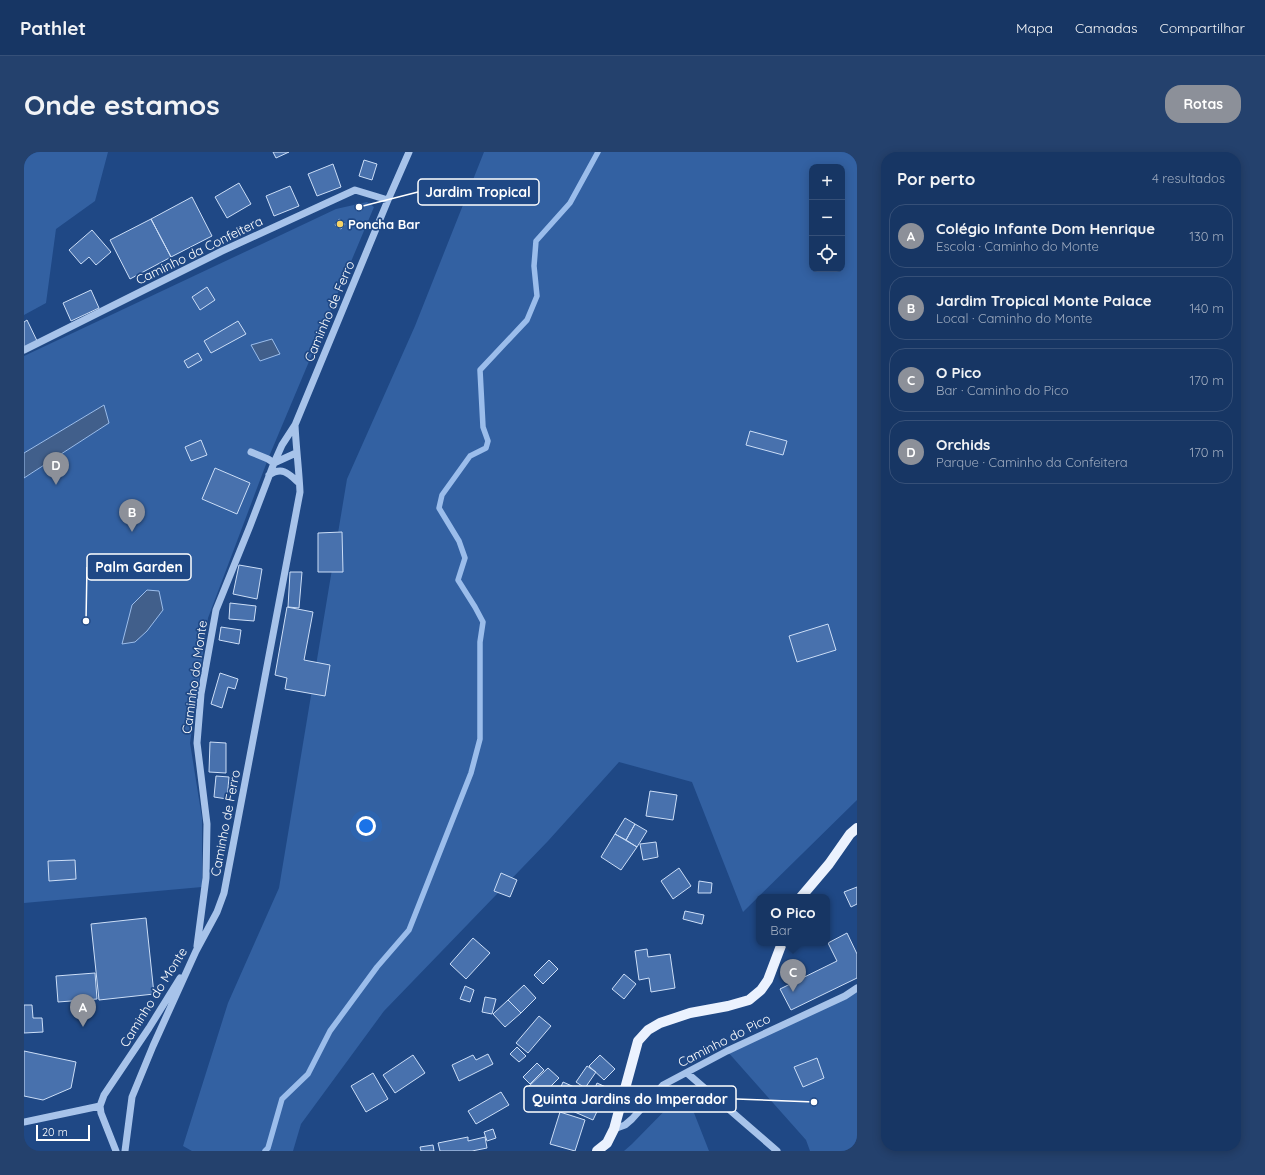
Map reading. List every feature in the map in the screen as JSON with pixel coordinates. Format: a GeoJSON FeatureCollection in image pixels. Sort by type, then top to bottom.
{"type":"FeatureCollection","features":[{"type":"Feature","properties":{"kind":"main road"},"geometry":{"type":"LineString","coordinates":[[804,894],[829,864],[850,834],[857,828]]}},
{"type":"Feature","properties":{"kind":"main road"},"geometry":{"type":"LineString","coordinates":[[597,1151],[607,1143],[614,1129],[638,1041],[648,1030],[660,1023],[690,1013],[728,1006],[749,1000],[761,990],[768,980],[781,946]]}},
{"type":"Feature","properties":{"kind":"street","name":"Caminho de Ferro"},"geometry":{"type":"LineString","coordinates":[[125,1151],[132,1097],[153,1046],[196,951],[217,912],[224,893],[300,492],[295,425],[409,152]]}},
{"type":"Feature","properties":{"kind":"street","name":"Caminho da Confeitera"},"geometry":{"type":"LineString","coordinates":[[24,350],[222,250],[355,190],[388,200]]}},
{"type":"Feature","properties":{"kind":"street","name":"Caminho do Monte"},"geometry":{"type":"LineString","coordinates":[[100,1106],[104,1094],[149,1028],[196,951],[206,878],[207,824],[197,743],[201,694],[216,610],[274,463],[282,445],[295,425]]}},
{"type":"Feature","properties":{"kind":"street"},"geometry":{"type":"LineString","coordinates":[[251,452],[274,463],[296,453]]}},
{"type":"Feature","properties":{"kind":"street"},"geometry":{"type":"LineString","coordinates":[[269,475],[279,471],[286,472],[300,483]]}},
{"type":"Feature","properties":{"kind":"street","name":"Caminho do Pico"},"geometry":{"type":"LineString","coordinates":[[614,1129],[625,1125],[632,1119],[663,1085],[727,1050],[845,996],[857,988]]}},
{"type":"Feature","properties":{"kind":"street"},"geometry":{"type":"LineString","coordinates":[[686,1073],[777,1151]]}},
{"type":"Feature","properties":{"kind":"street"},"geometry":{"type":"LineString","coordinates":[[24,1122],[100,1106],[101,1113],[116,1151]]}},
{"type":"Feature","properties":{"kind":"shaded area"},"geometry":{"type":"Polygon","coordinates":[[[24,152],[108,152],[95,201],[56,229],[46,303],[24,315],[24,152]]]}},
{"type":"Feature","properties":{"kind":"shaded area"},"geometry":{"type":"Polygon","coordinates":[[[484,152],[857,152],[857,800],[761,894],[756,894],[756,899],[743,912],[692,782],[619,762],[548,841],[384,1011],[301,1124],[293,1151],[192,1151],[183,1146],[228,1003],[279,888],[347,479],[415,326],[484,152]]]}},
{"type":"Feature","properties":{"kind":"shaded area"},"geometry":{"type":"Polygon","coordinates":[[[367,202],[374,207],[268,459],[208,618],[190,743],[202,818],[202,887],[24,903],[24,478],[109,423],[104,405],[24,453],[24,356],[336,209],[367,202]]]}},
{"type":"Feature","properties":{"kind":"shaded area"},"geometry":{"type":"Polygon","coordinates":[[[272,339],[280,354],[260,361],[251,345],[272,339]]]}},
{"type":"Feature","properties":{"kind":"shaded area"},"geometry":{"type":"Polygon","coordinates":[[[104,405],[109,423],[24,478],[24,453],[104,405]]]}},
{"type":"Feature","properties":{"kind":"shaded area"},"geometry":{"type":"Polygon","coordinates":[[[147,590],[159,591],[163,610],[147,631],[135,642],[122,644],[132,605],[147,590]]]}},
{"type":"Feature","properties":{"kind":"shaded area"},"geometry":{"type":"Polygon","coordinates":[[[857,988],[857,1151],[810,1151],[806,1140],[727,1051],[857,988]]]}},
{"type":"Feature","properties":{"kind":"shaded area"},"geometry":{"type":"Polygon","coordinates":[[[685,1090],[709,1151],[624,1151],[632,1144],[685,1090]]]}},
{"type":"Feature","properties":{"kind":"building"},"geometry":{"type":"Polygon","coordinates":[[[273,152],[289,152],[276,158],[273,152]]]}},
{"type":"Feature","properties":{"kind":"building"},"geometry":{"type":"Polygon","coordinates":[[[364,160],[377,164],[372,180],[359,176],[364,160]]]}},
{"type":"Feature","properties":{"kind":"building"},"geometry":{"type":"Polygon","coordinates":[[[333,164],[341,187],[317,196],[308,174],[333,164]]]}},
{"type":"Feature","properties":{"kind":"building"},"geometry":{"type":"Polygon","coordinates":[[[239,183],[251,204],[227,218],[215,197],[239,183]]]}},
{"type":"Feature","properties":{"kind":"building"},"geometry":{"type":"Polygon","coordinates":[[[290,186],[299,206],[274,216],[266,196],[290,186]]]}},
{"type":"Feature","properties":{"kind":"building"},"geometry":{"type":"Polygon","coordinates":[[[192,197],[212,236],[171,257],[151,219],[192,197]]]}},
{"type":"Feature","properties":{"kind":"building"},"geometry":{"type":"Polygon","coordinates":[[[151,219],[171,257],[130,279],[110,240],[151,219]]]}},
{"type":"Feature","properties":{"kind":"building"},"geometry":{"type":"Polygon","coordinates":[[[339,219],[345,224],[341,229],[335,225],[339,219]]]}},
{"type":"Feature","properties":{"kind":"building"},"geometry":{"type":"Polygon","coordinates":[[[92,230],[111,252],[96,265],[89,257],[81,264],[69,250],[92,230]]]}},
{"type":"Feature","properties":{"kind":"building"},"geometry":{"type":"Polygon","coordinates":[[[207,287],[215,300],[200,310],[192,297],[207,287]]]}},
{"type":"Feature","properties":{"kind":"building"},"geometry":{"type":"Polygon","coordinates":[[[91,290],[99,308],[71,321],[63,303],[91,290]]]}},
{"type":"Feature","properties":{"kind":"building"},"geometry":{"type":"Polygon","coordinates":[[[27,320],[39,345],[24,352],[24,322],[27,320]]]}},
{"type":"Feature","properties":{"kind":"building"},"geometry":{"type":"Polygon","coordinates":[[[238,321],[246,334],[211,353],[204,341],[238,321]]]}},
{"type":"Feature","properties":{"kind":"building"},"geometry":{"type":"Polygon","coordinates":[[[198,353],[202,360],[188,368],[184,361],[198,353]]]}},
{"type":"Feature","properties":{"kind":"building"},"geometry":{"type":"Polygon","coordinates":[[[750,431],[787,441],[783,455],[746,445],[750,431]]]}},
{"type":"Feature","properties":{"kind":"building"},"geometry":{"type":"Polygon","coordinates":[[[201,440],[207,455],[191,461],[185,447],[201,440]]]}},
{"type":"Feature","properties":{"kind":"building"},"geometry":{"type":"Polygon","coordinates":[[[215,468],[250,483],[237,514],[202,499],[215,468]]]}},
{"type":"Feature","properties":{"kind":"building"},"geometry":{"type":"Polygon","coordinates":[[[342,532],[343,572],[318,572],[318,533],[342,532]]]}},
{"type":"Feature","properties":{"kind":"building"},"geometry":{"type":"Polygon","coordinates":[[[239,565],[262,569],[257,599],[233,594],[239,565]]]}},
{"type":"Feature","properties":{"kind":"building"},"geometry":{"type":"Polygon","coordinates":[[[290,572],[302,572],[299,608],[288,607],[290,572]]]}},
{"type":"Feature","properties":{"kind":"building"},"geometry":{"type":"Polygon","coordinates":[[[230,603],[256,606],[254,621],[229,619],[230,603]]]}},
{"type":"Feature","properties":{"kind":"building"},"geometry":{"type":"Polygon","coordinates":[[[287,607],[313,612],[304,660],[330,665],[325,696],[285,689],[287,678],[275,675],[287,607]]]}},
{"type":"Feature","properties":{"kind":"building"},"geometry":{"type":"Polygon","coordinates":[[[828,624],[836,650],[797,662],[789,636],[828,624]]]}},
{"type":"Feature","properties":{"kind":"building"},"geometry":{"type":"Polygon","coordinates":[[[221,627],[241,630],[239,644],[219,640],[221,627]]]}},
{"type":"Feature","properties":{"kind":"building"},"geometry":{"type":"Polygon","coordinates":[[[220,673],[238,679],[235,689],[228,687],[222,708],[211,704],[220,673]]]}},
{"type":"Feature","properties":{"kind":"building"},"geometry":{"type":"Polygon","coordinates":[[[210,742],[226,743],[226,773],[209,772],[210,742]]]}},
{"type":"Feature","properties":{"kind":"building"},"geometry":{"type":"Polygon","coordinates":[[[216,776],[229,777],[227,799],[214,797],[216,776]]]}},
{"type":"Feature","properties":{"kind":"building"},"geometry":{"type":"Polygon","coordinates":[[[650,791],[677,795],[673,820],[646,816],[650,791]]]}},
{"type":"Feature","properties":{"kind":"building"},"geometry":{"type":"Polygon","coordinates":[[[625,818],[635,824],[626,840],[615,834],[625,818]]]}},
{"type":"Feature","properties":{"kind":"building"},"geometry":{"type":"Polygon","coordinates":[[[635,824],[647,831],[637,847],[626,840],[635,824]]]}},
{"type":"Feature","properties":{"kind":"building"},"geometry":{"type":"Polygon","coordinates":[[[615,834],[637,847],[621,870],[601,857],[615,834]]]}},
{"type":"Feature","properties":{"kind":"building"},"geometry":{"type":"Polygon","coordinates":[[[656,842],[658,857],[643,860],[640,844],[656,842]]]}},
{"type":"Feature","properties":{"kind":"building"},"geometry":{"type":"Polygon","coordinates":[[[75,860],[76,879],[49,881],[48,861],[75,860]]]}},
{"type":"Feature","properties":{"kind":"building"},"geometry":{"type":"Polygon","coordinates":[[[679,868],[691,886],[673,899],[661,881],[679,868]]]}},
{"type":"Feature","properties":{"kind":"building"},"geometry":{"type":"Polygon","coordinates":[[[501,873],[517,880],[510,897],[494,891],[501,873]]]}},
{"type":"Feature","properties":{"kind":"building"},"geometry":{"type":"Polygon","coordinates":[[[699,881],[712,883],[711,893],[698,893],[699,881]]]}},
{"type":"Feature","properties":{"kind":"building"},"geometry":{"type":"Polygon","coordinates":[[[857,887],[857,904],[851,907],[844,892],[857,887]]]}},
{"type":"Feature","properties":{"kind":"building"},"geometry":{"type":"Polygon","coordinates":[[[685,911],[704,915],[702,924],[683,919],[685,911]]]}},
{"type":"Feature","properties":{"kind":"building"},"geometry":{"type":"Polygon","coordinates":[[[146,918],[154,994],[99,1000],[91,924],[146,918]]]}},
{"type":"Feature","properties":{"kind":"building"},"geometry":{"type":"Polygon","coordinates":[[[847,933],[857,954],[857,978],[791,1010],[780,989],[837,961],[830,946],[830,942],[847,933]]]}},
{"type":"Feature","properties":{"kind":"building"},"geometry":{"type":"Polygon","coordinates":[[[473,938],[490,953],[466,979],[450,964],[473,938]]]}},
{"type":"Feature","properties":{"kind":"building"},"geometry":{"type":"Polygon","coordinates":[[[647,949],[648,957],[670,954],[675,988],[651,992],[649,978],[639,980],[635,951],[647,949]]]}},
{"type":"Feature","properties":{"kind":"building"},"geometry":{"type":"Polygon","coordinates":[[[549,960],[558,969],[543,984],[534,975],[549,960]]]}},
{"type":"Feature","properties":{"kind":"building"},"geometry":{"type":"Polygon","coordinates":[[[95,973],[97,999],[58,1002],[56,976],[95,973]]]}},
{"type":"Feature","properties":{"kind":"building"},"geometry":{"type":"Polygon","coordinates":[[[624,974],[636,984],[624,999],[612,989],[624,974]]]}},
{"type":"Feature","properties":{"kind":"building"},"geometry":{"type":"Polygon","coordinates":[[[524,985],[536,998],[521,1013],[508,1000],[524,985]]]}},
{"type":"Feature","properties":{"kind":"building"},"geometry":{"type":"Polygon","coordinates":[[[465,986],[474,990],[470,1002],[460,999],[465,986]]]}},
{"type":"Feature","properties":{"kind":"building"},"geometry":{"type":"Polygon","coordinates":[[[485,997],[496,999],[492,1014],[482,1012],[485,997]]]}},
{"type":"Feature","properties":{"kind":"building"},"geometry":{"type":"Polygon","coordinates":[[[508,1000],[521,1013],[505,1027],[493,1014],[508,1000]]]}},
{"type":"Feature","properties":{"kind":"building"},"geometry":{"type":"Polygon","coordinates":[[[24,1005],[32,1005],[33,1018],[42,1018],[43,1032],[24,1033],[24,1005]]]}},
{"type":"Feature","properties":{"kind":"building"},"geometry":{"type":"Polygon","coordinates":[[[539,1016],[551,1026],[528,1053],[516,1043],[539,1016]]]}},
{"type":"Feature","properties":{"kind":"building"},"geometry":{"type":"Polygon","coordinates":[[[517,1047],[526,1056],[519,1062],[510,1054],[517,1047]]]}},
{"type":"Feature","properties":{"kind":"building"},"geometry":{"type":"Polygon","coordinates":[[[24,1051],[76,1062],[71,1088],[43,1100],[24,1096],[24,1051]]]}},
{"type":"Feature","properties":{"kind":"building"},"geometry":{"type":"Polygon","coordinates":[[[488,1054],[493,1064],[459,1081],[452,1065],[473,1055],[476,1060],[488,1054]]]}},
{"type":"Feature","properties":{"kind":"building"},"geometry":{"type":"Polygon","coordinates":[[[413,1055],[425,1073],[395,1093],[383,1075],[413,1055]]]}},
{"type":"Feature","properties":{"kind":"building"},"geometry":{"type":"Polygon","coordinates":[[[600,1055],[615,1069],[604,1080],[589,1066],[600,1055]]]}},
{"type":"Feature","properties":{"kind":"building"},"geometry":{"type":"Polygon","coordinates":[[[817,1058],[824,1078],[803,1087],[794,1067],[817,1058]]]}},
{"type":"Feature","properties":{"kind":"building"},"geometry":{"type":"Polygon","coordinates":[[[537,1063],[544,1070],[530,1084],[523,1077],[537,1063]]]}},
{"type":"Feature","properties":{"kind":"building"},"geometry":{"type":"Polygon","coordinates":[[[587,1066],[596,1072],[585,1088],[576,1082],[587,1066]]]}},
{"type":"Feature","properties":{"kind":"building"},"geometry":{"type":"Polygon","coordinates":[[[548,1068],[559,1078],[539,1098],[528,1087],[548,1068]]]}},
{"type":"Feature","properties":{"kind":"building"},"geometry":{"type":"Polygon","coordinates":[[[373,1073],[388,1099],[366,1112],[351,1086],[373,1073]]]}},
{"type":"Feature","properties":{"kind":"building"},"geometry":{"type":"Polygon","coordinates":[[[563,1082],[592,1095],[597,1083],[608,1088],[593,1120],[554,1103],[563,1082]]]}},
{"type":"Feature","properties":{"kind":"building"},"geometry":{"type":"Polygon","coordinates":[[[501,1092],[509,1105],[476,1124],[468,1111],[501,1092]]]}},
{"type":"Feature","properties":{"kind":"building"},"geometry":{"type":"Polygon","coordinates":[[[560,1112],[585,1120],[575,1151],[550,1144],[560,1112]]]}},
{"type":"Feature","properties":{"kind":"building"},"geometry":{"type":"Polygon","coordinates":[[[493,1129],[496,1138],[487,1141],[484,1132],[493,1129]]]}},
{"type":"Feature","properties":{"kind":"building"},"geometry":{"type":"Polygon","coordinates":[[[468,1137],[468,1141],[485,1137],[487,1148],[472,1151],[440,1151],[438,1143],[468,1137]]]}},
{"type":"Feature","properties":{"kind":"building"},"geometry":{"type":"Polygon","coordinates":[[[433,1145],[434,1151],[421,1151],[420,1147],[433,1145]]]}},
{"type":"Feature","properties":{"kind":"waterway"},"geometry":{"type":"LineString","coordinates":[[265,1151],[268,1148],[282,1099],[308,1074],[330,1031],[377,967],[409,930],[471,773],[480,739],[480,642],[483,622],[458,580],[465,558],[459,541],[439,508],[442,495],[470,456],[486,448],[488,441],[483,427],[480,370],[527,320],[537,296],[534,266],[536,241],[570,203],[598,152]]}},
{"type":"Feature","properties":{"kind":"place","name":"Jardim Tropical"},"geometry":{"type":"Point","coordinates":[359,207]}},
{"type":"Feature","properties":{"kind":"place","name":"Poncha Bar"},"geometry":{"type":"Point","coordinates":[340,224]}},
{"type":"Feature","properties":{"kind":"place","name":"Orchids"},"geometry":{"type":"Point","coordinates":[56,485]}},
{"type":"Feature","properties":{"kind":"place","name":"Jardim Tropical Monte Palace"},"geometry":{"type":"Point","coordinates":[132,532]}},
{"type":"Feature","properties":{"kind":"place","name":"Palm Garden"},"geometry":{"type":"Point","coordinates":[86,621]}},
{"type":"Feature","properties":{"kind":"place","name":"O Pico"},"geometry":{"type":"Point","coordinates":[793,992]}},
{"type":"Feature","properties":{"kind":"place","name":"Colégio Infante Dom Henrique"},"geometry":{"type":"Point","coordinates":[83,1027]}},
{"type":"Feature","properties":{"kind":"place","name":"Quinta Jardins do Imperador"},"geometry":{"type":"Point","coordinates":[814,1102]}}]}
